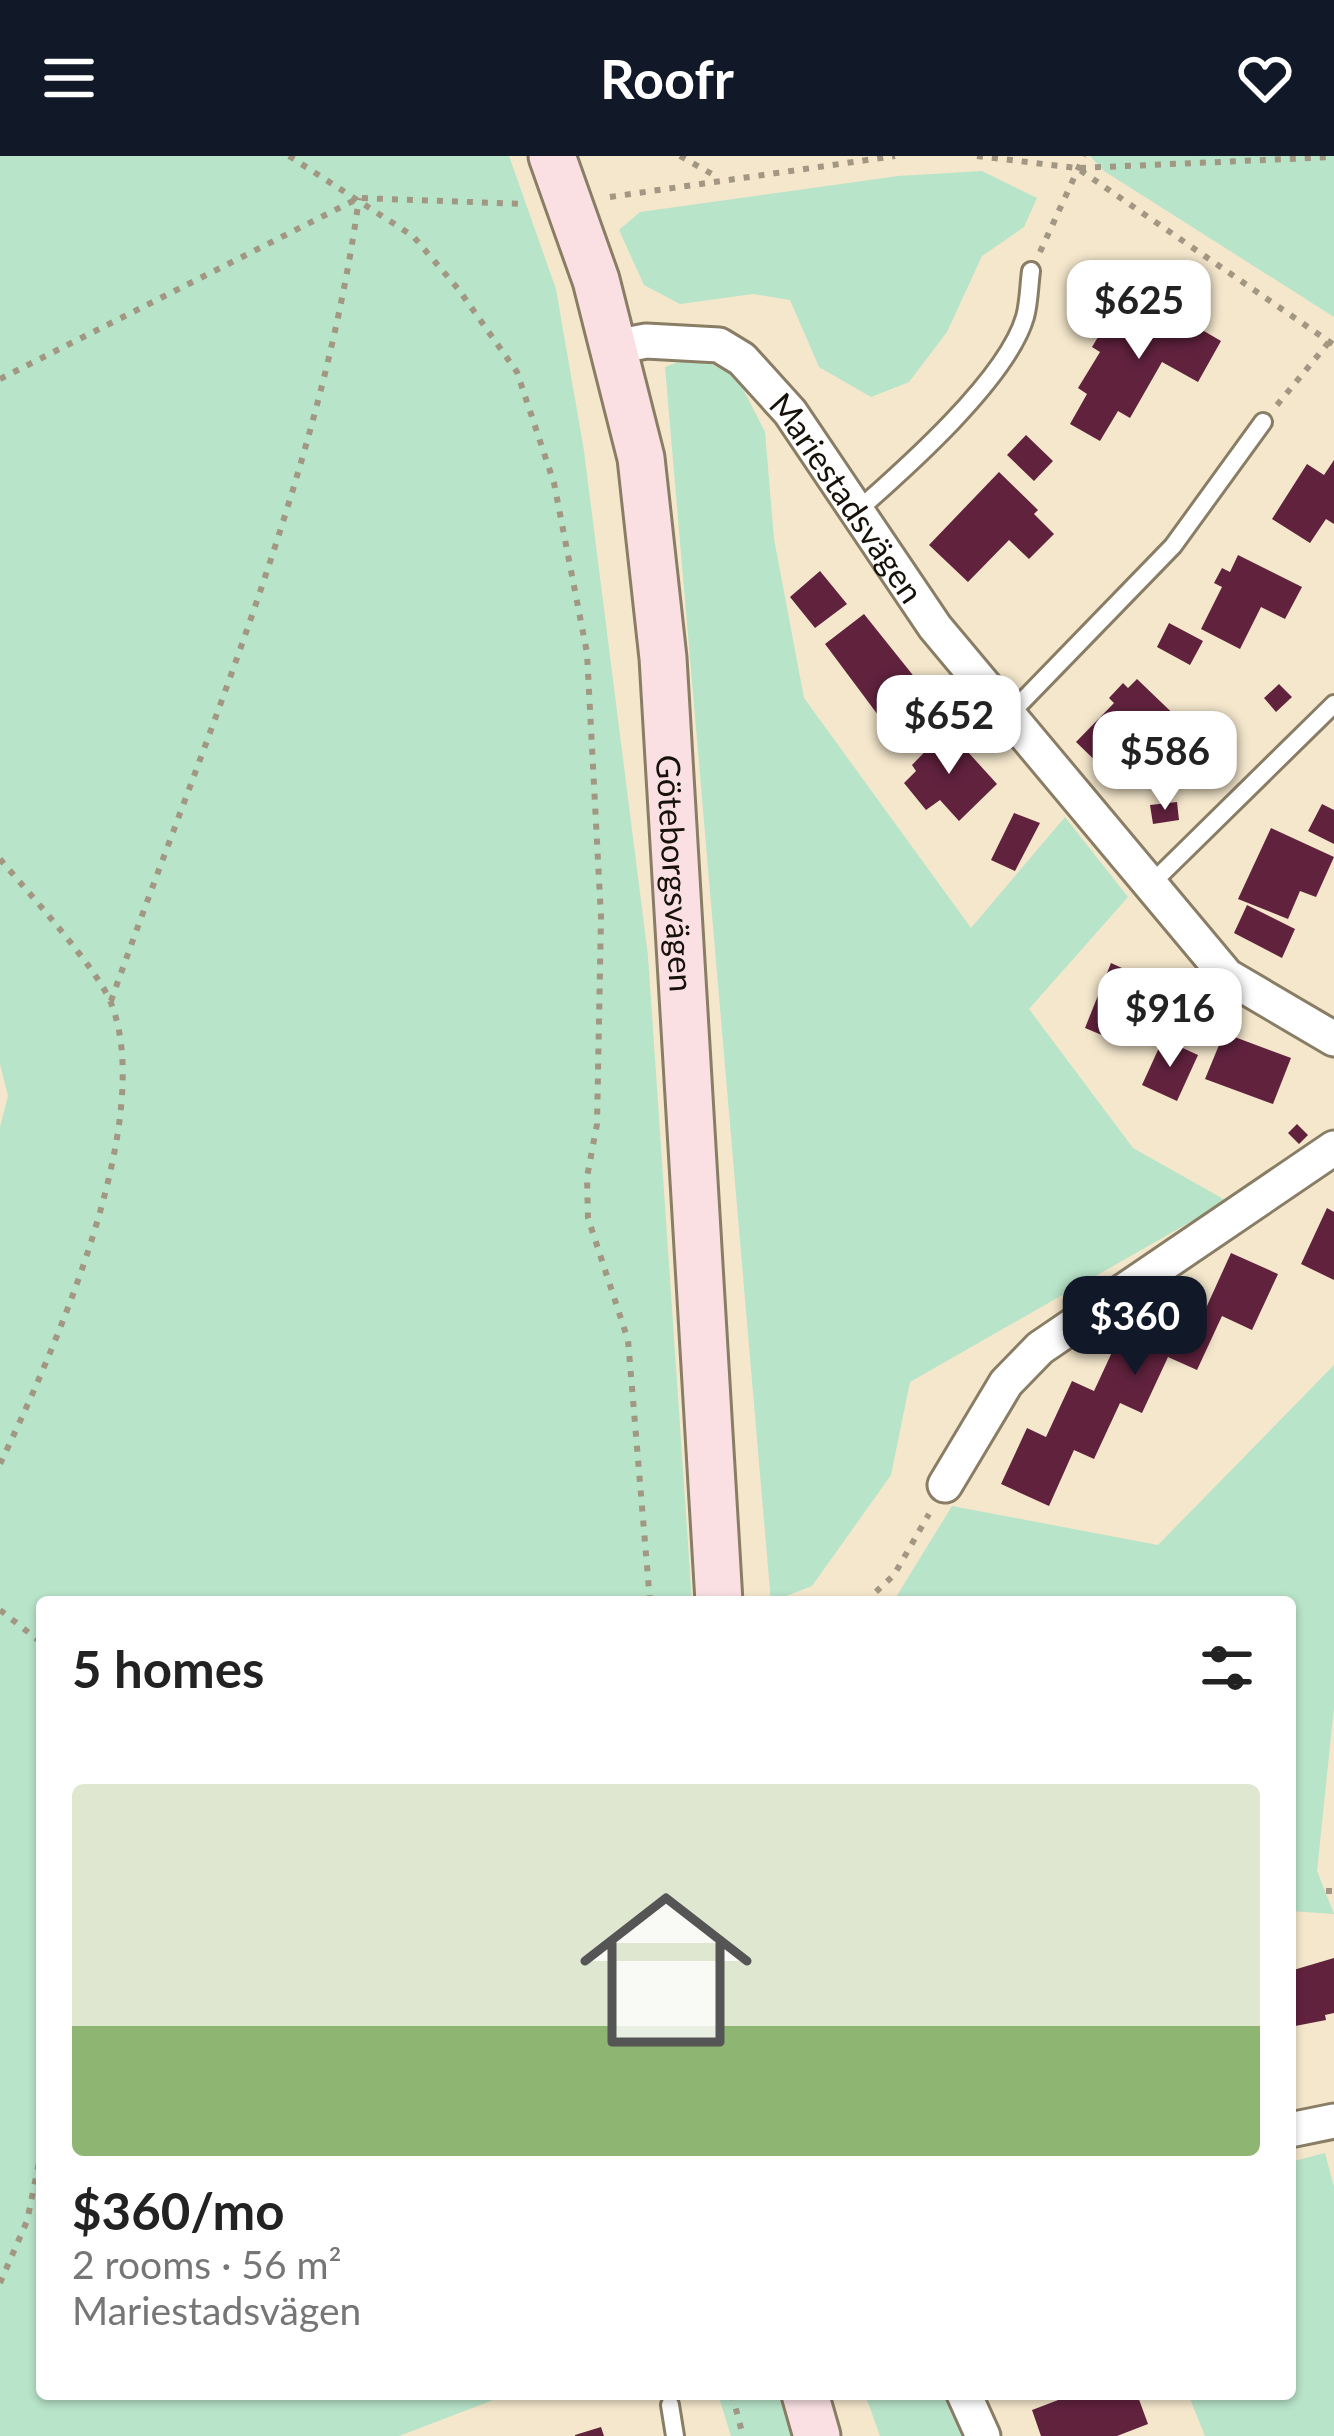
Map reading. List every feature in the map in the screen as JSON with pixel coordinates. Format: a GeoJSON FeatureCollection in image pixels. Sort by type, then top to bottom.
{"type":"FeatureCollection","features":[{"type":"Feature","properties":{"kind":"street","name":"Göteborgsvägen"},"geometry":{"type":"LineString","coordinates":[[552,156],[615,347],[641,458],[663,658],[719,1596]]}},
{"type":"Feature","properties":{"kind":"street","name":"Mariestadsvägen"},"geometry":{"type":"LineString","coordinates":[[615,347],[646,341],[719,344],[742,359],[790,412],[935,627],[1154,882],[1227,976],[1334,1039]]}},
{"type":"Feature","properties":{"kind":"street"},"geometry":{"type":"LineString","coordinates":[[945,1485],[1006,1383],[1040,1348],[1334,1148]]}},
{"type":"Feature","properties":{"kind":"street"},"geometry":{"type":"LineString","coordinates":[[1296,2128],[1334,2121]]}},
{"type":"Feature","properties":{"kind":"street"},"geometry":{"type":"LineString","coordinates":[[807,2400],[817,2436]]}},
{"type":"Feature","properties":{"kind":"street"},"geometry":{"type":"LineString","coordinates":[[967,2400],[983,2436]]}},
{"type":"Feature","properties":{"kind":"lane"},"geometry":{"type":"LineString","coordinates":[[856,512],[937,442],[1005,352],[1024,320],[1030,271]]}},
{"type":"Feature","properties":{"kind":"lane"},"geometry":{"type":"LineString","coordinates":[[1009,715],[1173,546],[1263,422]]}},
{"type":"Feature","properties":{"kind":"lane"},"geometry":{"type":"LineString","coordinates":[[1154,882],[1334,704]]}},
{"type":"Feature","properties":{"kind":"lane"},"geometry":{"type":"LineString","coordinates":[[670,2405],[675,2436]]}},
{"type":"Feature","properties":{"kind":"path"},"geometry":{"type":"LineString","coordinates":[[289,156],[413,236],[517,372],[554,483],[587,653],[601,917],[597,1124],[586,1178],[588,1218],[628,1340],[649,1596]]}},
{"type":"Feature","properties":{"kind":"path"},"geometry":{"type":"LineString","coordinates":[[680,156],[722,179]]}},
{"type":"Feature","properties":{"kind":"path"},"geometry":{"type":"LineString","coordinates":[[606,197],[895,156]]}},
{"type":"Feature","properties":{"kind":"path"},"geometry":{"type":"LineString","coordinates":[[977,156],[1077,169],[1334,158]]}},
{"type":"Feature","properties":{"kind":"path"},"geometry":{"type":"LineString","coordinates":[[1030,271],[1084,156]]}},
{"type":"Feature","properties":{"kind":"path"},"geometry":{"type":"LineString","coordinates":[[1077,169],[1332,343],[1263,422]]}},
{"type":"Feature","properties":{"kind":"path"},"geometry":{"type":"LineString","coordinates":[[111,1001],[304,456],[344,310],[359,198]]}},
{"type":"Feature","properties":{"kind":"path"},"geometry":{"type":"LineString","coordinates":[[0,379],[359,198],[526,204]]}},
{"type":"Feature","properties":{"kind":"path"},"geometry":{"type":"LineString","coordinates":[[0,859],[111,1001],[122,1056],[118,1145],[52,1356],[0,1464]]}},
{"type":"Feature","properties":{"kind":"path"},"geometry":{"type":"LineString","coordinates":[[871,1596],[894,1574],[945,1485]]}},
{"type":"Feature","properties":{"kind":"path"},"geometry":{"type":"LineString","coordinates":[[0,1610],[36,1638]]}},
{"type":"Feature","properties":{"kind":"path"},"geometry":{"type":"LineString","coordinates":[[0,2283],[27,2221],[36,2177]]}},
{"type":"Feature","properties":{"kind":"path"},"geometry":{"type":"LineString","coordinates":[[734,2400],[743,2436]]}},
{"type":"Feature","properties":{"kind":"green space"},"geometry":{"type":"Polygon","coordinates":[[[0,156],[509,156],[556,289],[584,451],[648,956],[692,1596],[36,1596],[36,2400],[493,2400],[399,2436],[0,2436],[0,1127],[8,1096],[0,1064],[0,156]]]}},
{"type":"Feature","properties":{"kind":"green space"},"geometry":{"type":"Polygon","coordinates":[[[1090,156],[1334,156],[1334,317],[1104,171],[1090,156]]]}},
{"type":"Feature","properties":{"kind":"green space"},"geometry":{"type":"Polygon","coordinates":[[[982,171],[1037,198],[1024,227],[982,256],[947,332],[909,382],[871,397],[819,367],[790,300],[753,294],[680,304],[644,285],[619,230],[640,212],[898,176],[982,171]]]}},
{"type":"Feature","properties":{"kind":"green space"},"geometry":{"type":"Polygon","coordinates":[[[695,356],[737,377],[765,432],[774,539],[804,698],[971,928],[1065,817],[1128,897],[1029,1009],[1133,1148],[1227,1201],[910,1382],[891,1475],[812,1586],[786,1596],[770,1596],[665,367],[695,356]]]}},
{"type":"Feature","properties":{"kind":"green space"},"geometry":{"type":"Polygon","coordinates":[[[1334,1365],[1334,1707],[1317,1871],[1334,1914],[1296,1911],[1296,1596],[897,1596],[952,1506],[1158,1545],[1334,1365]]]}},
{"type":"Feature","properties":{"kind":"green space"},"geometry":{"type":"Polygon","coordinates":[[[1325,2153],[1334,2187],[1334,2436],[1205,2436],[1190,2400],[1296,2400],[1296,2160],[1325,2153]]]}},
{"type":"Feature","properties":{"kind":"green space"},"geometry":{"type":"Polygon","coordinates":[[[720,2400],[786,2400],[797,2436],[731,2436],[720,2400]]]}},
{"type":"Feature","properties":{"kind":"green space"},"geometry":{"type":"Polygon","coordinates":[[[867,2400],[955,2400],[970,2436],[880,2436],[867,2400]]]}},
{"type":"Feature","properties":{"kind":"building"},"geometry":{"type":"Polygon","coordinates":[[[1137,292],[1221,341],[1198,382],[1162,362],[1130,418],[1118,411],[1100,441],[1070,424],[1087,394],[1078,388],[1100,352],[1092,347],[1104,327],[1113,333],[1137,292]]]}},
{"type":"Feature","properties":{"kind":"building"},"geometry":{"type":"Polygon","coordinates":[[[1026,435],[1053,461],[1034,481],[1007,455],[1026,435]]]}},
{"type":"Feature","properties":{"kind":"building"},"geometry":{"type":"Polygon","coordinates":[[[1334,460],[1334,524],[1326,519],[1310,543],[1272,519],[1307,464],[1324,475],[1334,460]]]}},
{"type":"Feature","properties":{"kind":"building"},"geometry":{"type":"Polygon","coordinates":[[[999,472],[1038,510],[1034,514],[1054,534],[1029,559],[1009,540],[968,582],[929,545],[999,472]]]}},
{"type":"Feature","properties":{"kind":"building"},"geometry":{"type":"Polygon","coordinates":[[[1238,555],[1302,587],[1285,619],[1261,607],[1240,649],[1201,629],[1222,587],[1214,583],[1222,568],[1230,572],[1238,555]]]}},
{"type":"Feature","properties":{"kind":"building"},"geometry":{"type":"Polygon","coordinates":[[[820,571],[847,604],[815,628],[790,597],[820,571]]]}},
{"type":"Feature","properties":{"kind":"building"},"geometry":{"type":"Polygon","coordinates":[[[864,614],[920,684],[878,715],[825,644],[864,614]]]}},
{"type":"Feature","properties":{"kind":"building"},"geometry":{"type":"Polygon","coordinates":[[[1169,623],[1203,641],[1190,665],[1157,647],[1169,623]]]}},
{"type":"Feature","properties":{"kind":"building"},"geometry":{"type":"Polygon","coordinates":[[[1137,679],[1188,728],[1161,755],[1143,737],[1108,773],[1076,742],[1114,703],[1109,698],[1123,683],[1128,688],[1137,679]]]}},
{"type":"Feature","properties":{"kind":"building"},"geometry":{"type":"Polygon","coordinates":[[[1279,684],[1292,697],[1276,712],[1264,698],[1279,684]]]}},
{"type":"Feature","properties":{"kind":"building"},"geometry":{"type":"Polygon","coordinates":[[[947,729],[997,784],[959,821],[940,800],[926,810],[904,783],[916,771],[912,765],[947,729]]]}},
{"type":"Feature","properties":{"kind":"building"},"geometry":{"type":"Polygon","coordinates":[[[1177,802],[1179,820],[1153,824],[1150,805],[1177,802]]]}},
{"type":"Feature","properties":{"kind":"building"},"geometry":{"type":"Polygon","coordinates":[[[1322,804],[1334,810],[1334,844],[1308,831],[1322,804]]]}},
{"type":"Feature","properties":{"kind":"building"},"geometry":{"type":"Polygon","coordinates":[[[1014,813],[1040,823],[1015,871],[991,860],[1014,813]]]}},
{"type":"Feature","properties":{"kind":"building"},"geometry":{"type":"Polygon","coordinates":[[[1271,828],[1334,857],[1316,897],[1300,891],[1288,919],[1238,899],[1271,828]]]}},
{"type":"Feature","properties":{"kind":"building"},"geometry":{"type":"Polygon","coordinates":[[[1247,905],[1295,929],[1282,958],[1234,933],[1247,905]]]}},
{"type":"Feature","properties":{"kind":"building"},"geometry":{"type":"Polygon","coordinates":[[[1111,963],[1177,993],[1155,1038],[1130,1026],[1121,1043],[1085,1028],[1111,963]]]}},
{"type":"Feature","properties":{"kind":"building"},"geometry":{"type":"Polygon","coordinates":[[[1224,1033],[1291,1058],[1273,1104],[1205,1079],[1224,1033]]]}},
{"type":"Feature","properties":{"kind":"building"},"geometry":{"type":"Polygon","coordinates":[[[1163,1039],[1198,1055],[1177,1101],[1142,1085],[1163,1039]]]}},
{"type":"Feature","properties":{"kind":"building"},"geometry":{"type":"Polygon","coordinates":[[[1297,1124],[1308,1135],[1299,1144],[1288,1133],[1297,1124]]]}},
{"type":"Feature","properties":{"kind":"building"},"geometry":{"type":"Polygon","coordinates":[[[1327,1208],[1334,1212],[1334,1280],[1301,1264],[1327,1208]]]}},
{"type":"Feature","properties":{"kind":"building"},"geometry":{"type":"Polygon","coordinates":[[[1231,1253],[1278,1274],[1252,1330],[1222,1316],[1197,1370],[1168,1357],[1142,1413],[1120,1403],[1094,1459],[1074,1450],[1049,1506],[1001,1484],[1027,1428],[1046,1437],[1072,1381],[1094,1391],[1120,1335],[1150,1348],[1175,1294],[1206,1308],[1231,1253]]]}},
{"type":"Feature","properties":{"kind":"building"},"geometry":{"type":"Polygon","coordinates":[[[1334,1958],[1334,2013],[1325,2015],[1326,2020],[1296,2026],[1296,1969],[1334,1958]]]}},
{"type":"Feature","properties":{"kind":"building"},"geometry":{"type":"Polygon","coordinates":[[[1058,2400],[1139,2400],[1148,2424],[1117,2436],[1041,2436],[1032,2410],[1058,2400]]]}},
{"type":"Feature","properties":{"kind":"building"},"geometry":{"type":"Polygon","coordinates":[[[601,2427],[604,2436],[575,2436],[575,2435],[601,2427]]]}}]}
